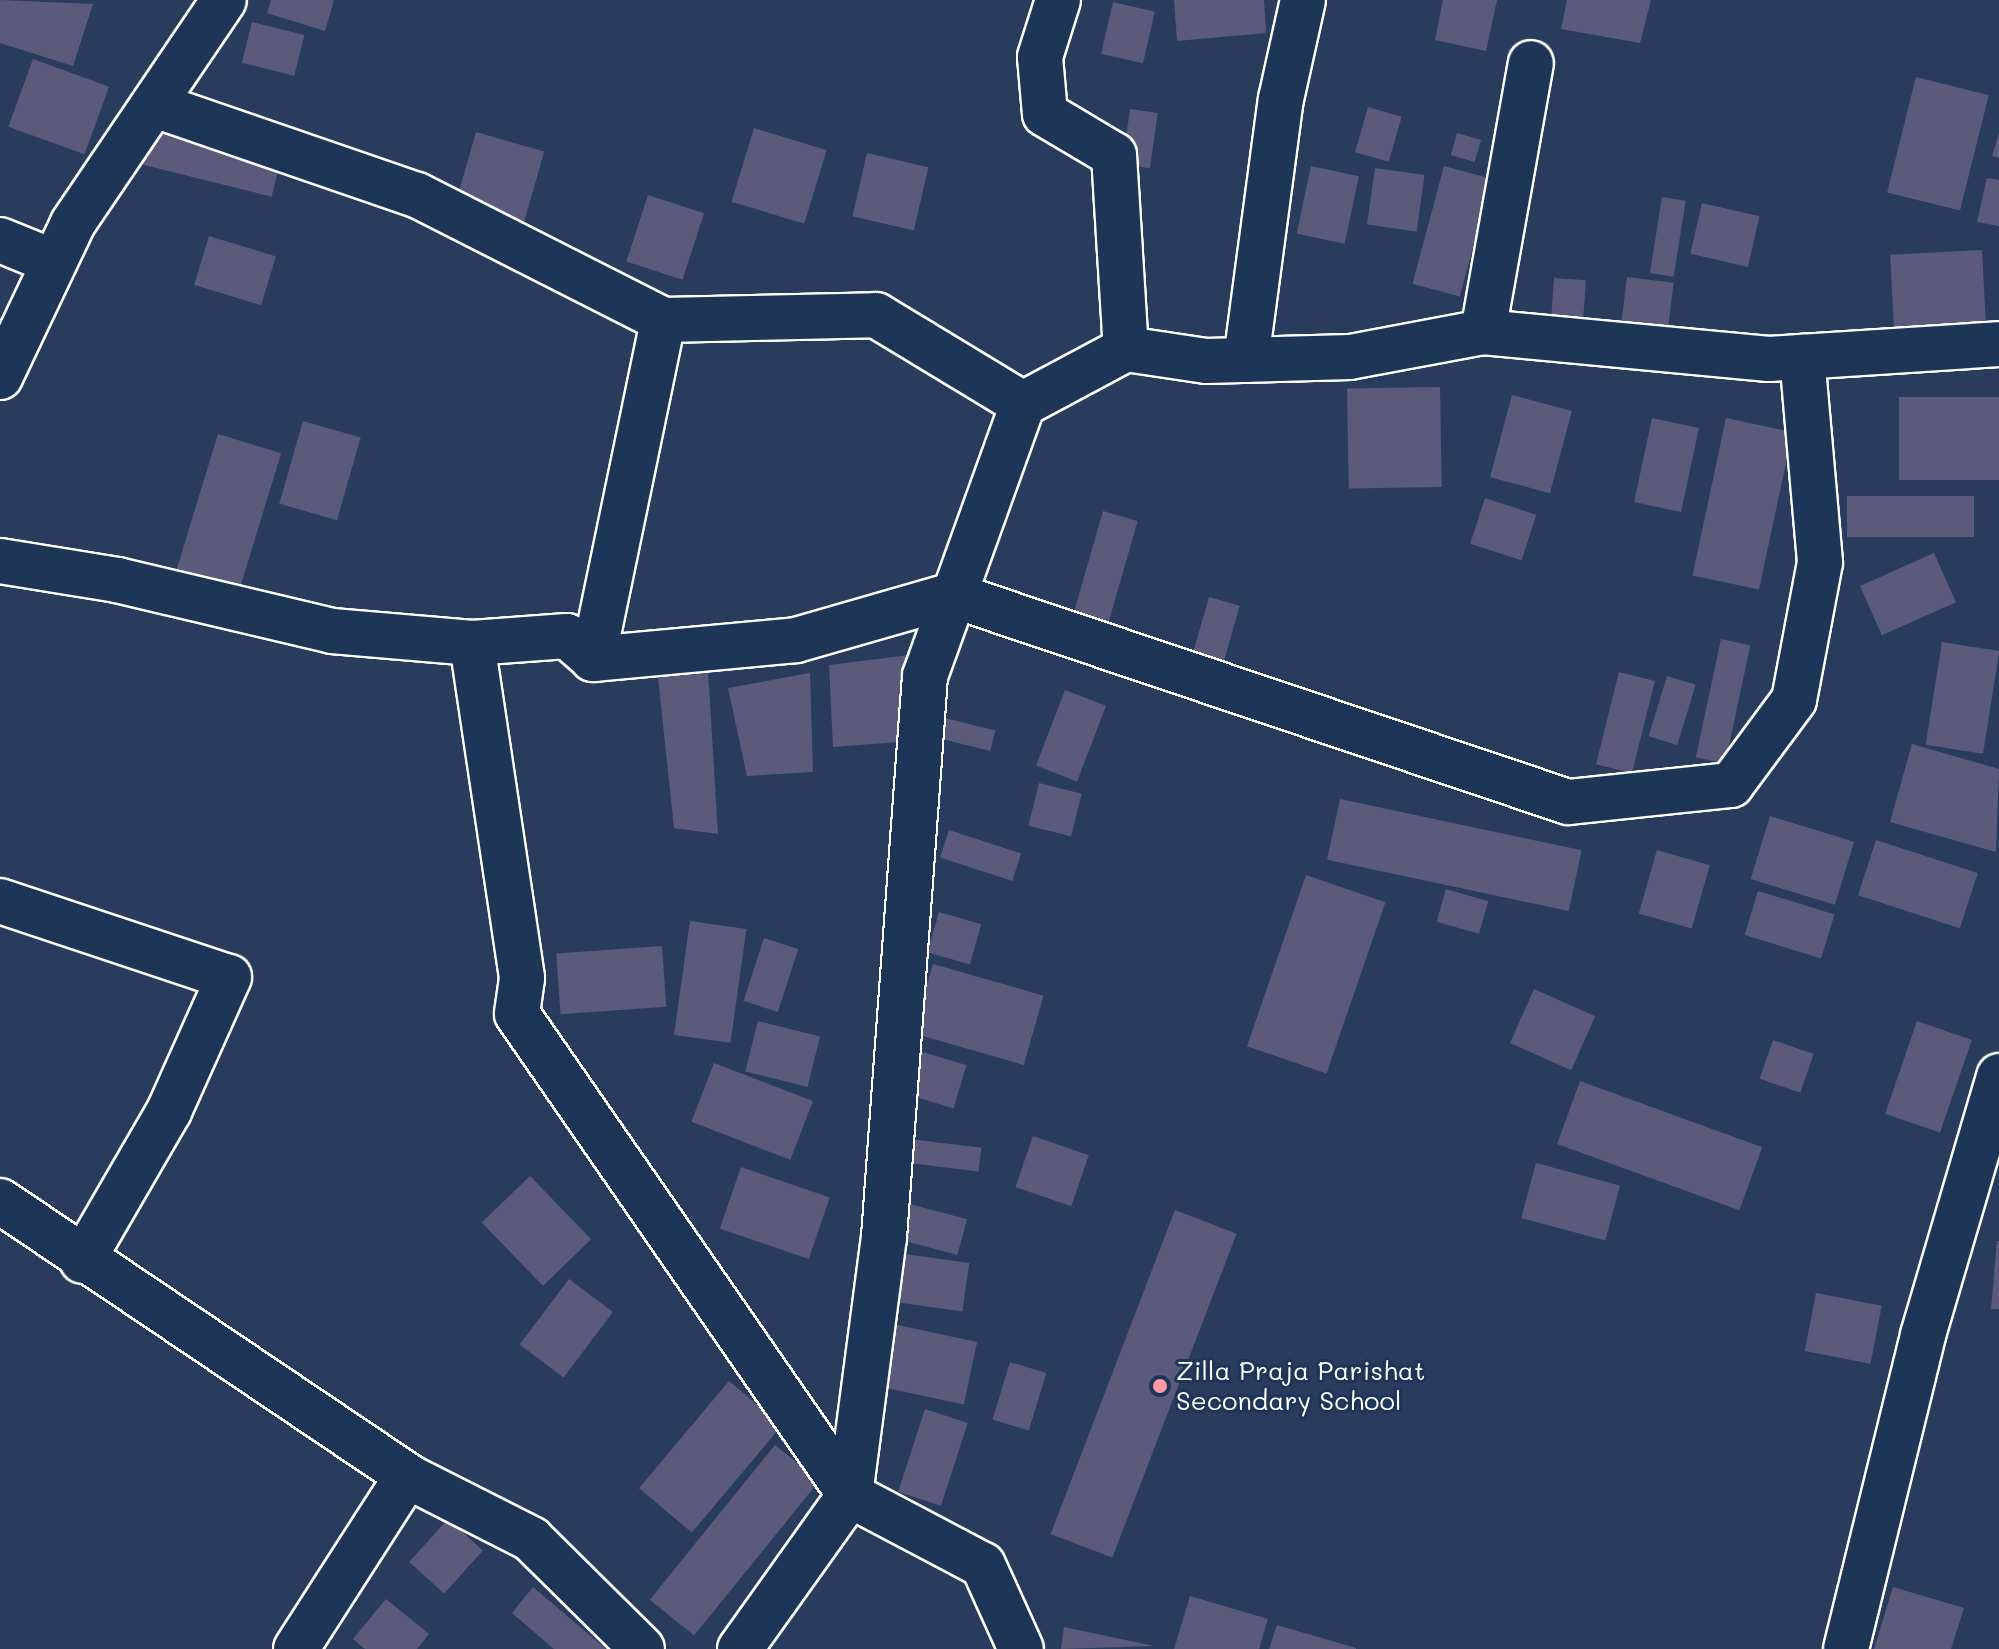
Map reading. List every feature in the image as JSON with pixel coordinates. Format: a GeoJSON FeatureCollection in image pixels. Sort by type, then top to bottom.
{"type":"FeatureCollection","features":[{"type":"Feature","properties":{"kind":"street"},"geometry":{"type":"LineString","coordinates":[[0,377],[54,262],[224,0]]}},
{"type":"Feature","properties":{"kind":"street"},"geometry":{"type":"LineString","coordinates":[[1058,0],[1040,57],[1045,114],[1114,155],[1126,349]]}},
{"type":"Feature","properties":{"kind":"street"},"geometry":{"type":"LineString","coordinates":[[1246,360],[1281,99],[1303,0]]}},
{"type":"Feature","properties":{"kind":"street"},"geometry":{"type":"LineString","coordinates":[[1483,332],[1531,63]]}},
{"type":"Feature","properties":{"kind":"street"},"geometry":{"type":"LineString","coordinates":[[155,105],[417,195],[663,320],[876,315],[1023,404]]}},
{"type":"Feature","properties":{"kind":"street"},"geometry":{"type":"LineString","coordinates":[[0,240],[54,262]]}},
{"type":"Feature","properties":{"kind":"street"},"geometry":{"type":"LineString","coordinates":[[593,659],[663,320]]}},
{"type":"Feature","properties":{"kind":"street"},"geometry":{"type":"LineString","coordinates":[[740,1649],[850,1495],[884,1237],[925,676],[1023,404],[1126,349],[1246,360],[1350,357],[1483,332],[1802,357],[1999,344]]}},
{"type":"Feature","properties":{"kind":"street"},"geometry":{"type":"LineString","coordinates":[[0,561],[117,580],[332,631],[472,643],[567,636],[593,659],[796,640],[953,595],[1568,802],[1731,785],[1794,700],[1820,562],[1802,357]]}},
{"type":"Feature","properties":{"kind":"street"},"geometry":{"type":"LineString","coordinates":[[472,643],[522,978],[517,1014],[850,1495],[983,1565],[1021,1649]]}},
{"type":"Feature","properties":{"kind":"street"},"geometry":{"type":"LineString","coordinates":[[0,901],[229,977],[169,1111],[82,1261]]}},
{"type":"Feature","properties":{"kind":"street"},"geometry":{"type":"LineString","coordinates":[[1846,1649],[1923,1335],[1992,1131],[1999,1076]]}},
{"type":"Feature","properties":{"kind":"street"},"geometry":{"type":"LineString","coordinates":[[0,1201],[82,1261],[407,1476],[531,1539],[642,1649]]}},
{"type":"Feature","properties":{"kind":"street"},"geometry":{"type":"LineString","coordinates":[[296,1649],[407,1476]]}},
{"type":"Feature","properties":{"kind":"building"},"geometry":{"type":"Polygon","coordinates":[[[0,0],[93,4],[73,66],[0,43],[0,0]]]}},
{"type":"Feature","properties":{"kind":"building"},"geometry":{"type":"Polygon","coordinates":[[[271,0],[334,0],[325,31],[267,13],[271,0]]]}},
{"type":"Feature","properties":{"kind":"building"},"geometry":{"type":"Polygon","coordinates":[[[1174,0],[1264,0],[1266,33],[1177,41],[1174,0]]]}},
{"type":"Feature","properties":{"kind":"building"},"geometry":{"type":"Polygon","coordinates":[[[1443,0],[1497,0],[1486,51],[1435,40],[1443,0]]]}},
{"type":"Feature","properties":{"kind":"building"},"geometry":{"type":"Polygon","coordinates":[[[1567,0],[1651,0],[1640,43],[1561,29],[1567,0]]]}},
{"type":"Feature","properties":{"kind":"building"},"geometry":{"type":"Polygon","coordinates":[[[1113,2],[1155,12],[1143,63],[1101,54],[1113,2]]]}},
{"type":"Feature","properties":{"kind":"building"},"geometry":{"type":"Polygon","coordinates":[[[252,22],[304,35],[294,76],[242,63],[252,22]]]}},
{"type":"Feature","properties":{"kind":"building"},"geometry":{"type":"Polygon","coordinates":[[[33,59],[109,87],[84,154],[8,127],[33,59]]]}},
{"type":"Feature","properties":{"kind":"building"},"geometry":{"type":"Polygon","coordinates":[[[1916,77],[1989,95],[1960,211],[1887,192],[1916,77]]]}},
{"type":"Feature","properties":{"kind":"building"},"geometry":{"type":"Polygon","coordinates":[[[1368,107],[1402,117],[1389,162],[1355,152],[1368,107]]]}},
{"type":"Feature","properties":{"kind":"building"},"geometry":{"type":"Polygon","coordinates":[[[1130,109],[1158,113],[1150,168],[1122,164],[1130,109]]]}},
{"type":"Feature","properties":{"kind":"building"},"geometry":{"type":"Polygon","coordinates":[[[149,126],[281,159],[272,197],[140,164],[149,126]]]}},
{"type":"Feature","properties":{"kind":"building"},"geometry":{"type":"Polygon","coordinates":[[[754,128],[827,150],[804,224],[731,202],[754,128]]]}},
{"type":"Feature","properties":{"kind":"building"},"geometry":{"type":"Polygon","coordinates":[[[476,132],[544,152],[524,223],[456,203],[476,132]]]}},
{"type":"Feature","properties":{"kind":"building"},"geometry":{"type":"Polygon","coordinates":[[[1457,133],[1481,140],[1475,162],[1451,155],[1457,133]]]}},
{"type":"Feature","properties":{"kind":"building"},"geometry":{"type":"Polygon","coordinates":[[[1999,133],[1999,158],[1992,156],[1999,133]]]}},
{"type":"Feature","properties":{"kind":"building"},"geometry":{"type":"Polygon","coordinates":[[[867,153],[928,167],[914,231],[852,216],[867,153]]]}},
{"type":"Feature","properties":{"kind":"building"},"geometry":{"type":"Polygon","coordinates":[[[1311,166],[1359,176],[1345,244],[1297,233],[1311,166]]]}},
{"type":"Feature","properties":{"kind":"building"},"geometry":{"type":"Polygon","coordinates":[[[1444,166],[1491,179],[1460,297],[1412,284],[1444,166]]]}},
{"type":"Feature","properties":{"kind":"building"},"geometry":{"type":"Polygon","coordinates":[[[1375,168],[1425,175],[1417,231],[1367,224],[1375,168]]]}},
{"type":"Feature","properties":{"kind":"building"},"geometry":{"type":"Polygon","coordinates":[[[1987,178],[1999,180],[1999,226],[1977,222],[1987,178]]]}},
{"type":"Feature","properties":{"kind":"building"},"geometry":{"type":"Polygon","coordinates":[[[648,195],[704,213],[682,280],[626,262],[648,195]]]}},
{"type":"Feature","properties":{"kind":"building"},"geometry":{"type":"Polygon","coordinates":[[[1662,197],[1686,201],[1674,277],[1650,273],[1662,197]]]}},
{"type":"Feature","properties":{"kind":"building"},"geometry":{"type":"Polygon","coordinates":[[[1702,203],[1759,216],[1748,267],[1690,254],[1702,203]]]}},
{"type":"Feature","properties":{"kind":"building"},"geometry":{"type":"Polygon","coordinates":[[[209,236],[276,256],[261,305],[194,285],[209,236]]]}},
{"type":"Feature","properties":{"kind":"building"},"geometry":{"type":"Polygon","coordinates":[[[1982,250],[1986,329],[1894,334],[1890,255],[1982,250]]]}},
{"type":"Feature","properties":{"kind":"building"},"geometry":{"type":"Polygon","coordinates":[[[1627,277],[1674,283],[1667,333],[1621,328],[1627,277]]]}},
{"type":"Feature","properties":{"kind":"building"},"geometry":{"type":"Polygon","coordinates":[[[1554,278],[1586,280],[1583,326],[1551,324],[1554,278]]]}},
{"type":"Feature","properties":{"kind":"building"},"geometry":{"type":"Polygon","coordinates":[[[1440,387],[1442,487],[1349,489],[1347,389],[1440,387]]]}},
{"type":"Feature","properties":{"kind":"building"},"geometry":{"type":"Polygon","coordinates":[[[1512,395],[1572,411],[1550,493],[1490,477],[1512,395]]]}},
{"type":"Feature","properties":{"kind":"building"},"geometry":{"type":"Polygon","coordinates":[[[1899,397],[1999,397],[1999,480],[1899,480],[1899,397]]]}},
{"type":"Feature","properties":{"kind":"building"},"geometry":{"type":"Polygon","coordinates":[[[1652,418],[1699,428],[1681,512],[1634,502],[1652,418]]]}},
{"type":"Feature","properties":{"kind":"building"},"geometry":{"type":"Polygon","coordinates":[[[1726,418],[1793,432],[1759,590],[1693,575],[1726,418]]]}},
{"type":"Feature","properties":{"kind":"building"},"geometry":{"type":"Polygon","coordinates":[[[303,421],[361,438],[337,520],[279,504],[303,421]]]}},
{"type":"Feature","properties":{"kind":"building"},"geometry":{"type":"Polygon","coordinates":[[[218,434],[281,453],[239,590],[176,571],[218,434]]]}},
{"type":"Feature","properties":{"kind":"building"},"geometry":{"type":"Polygon","coordinates":[[[1847,496],[1974,496],[1974,537],[1847,537],[1847,496]]]}},
{"type":"Feature","properties":{"kind":"building"},"geometry":{"type":"Polygon","coordinates":[[[1485,498],[1536,515],[1522,560],[1470,544],[1485,498]]]}},
{"type":"Feature","properties":{"kind":"building"},"geometry":{"type":"Polygon","coordinates":[[[1103,511],[1138,521],[1105,636],[1070,626],[1103,511]]]}},
{"type":"Feature","properties":{"kind":"building"},"geometry":{"type":"Polygon","coordinates":[[[1934,553],[1956,602],[1882,635],[1860,586],[1934,553]]]}},
{"type":"Feature","properties":{"kind":"building"},"geometry":{"type":"Polygon","coordinates":[[[1209,597],[1240,606],[1222,667],[1191,659],[1209,597]]]}},
{"type":"Feature","properties":{"kind":"building"},"geometry":{"type":"Polygon","coordinates":[[[1721,639],[1750,645],[1725,764],[1696,757],[1721,639]]]}},
{"type":"Feature","properties":{"kind":"building"},"geometry":{"type":"Polygon","coordinates":[[[1942,642],[1999,651],[1983,754],[1926,745],[1942,642]]]}},
{"type":"Feature","properties":{"kind":"building"},"geometry":{"type":"Polygon","coordinates":[[[910,655],[899,742],[833,747],[829,665],[910,655]]]}},
{"type":"Feature","properties":{"kind":"building"},"geometry":{"type":"Polygon","coordinates":[[[708,670],[718,834],[674,828],[658,677],[708,670]]]}},
{"type":"Feature","properties":{"kind":"building"},"geometry":{"type":"Polygon","coordinates":[[[1619,672],[1655,681],[1632,773],[1596,764],[1619,672]]]}},
{"type":"Feature","properties":{"kind":"building"},"geometry":{"type":"Polygon","coordinates":[[[810,673],[813,772],[747,776],[728,688],[810,673]]]}},
{"type":"Feature","properties":{"kind":"building"},"geometry":{"type":"Polygon","coordinates":[[[1667,676],[1696,685],[1677,745],[1649,736],[1667,676]]]}},
{"type":"Feature","properties":{"kind":"building"},"geometry":{"type":"Polygon","coordinates":[[[1065,690],[1106,706],[1077,781],[1036,766],[1065,690]]]}},
{"type":"Feature","properties":{"kind":"building"},"geometry":{"type":"Polygon","coordinates":[[[941,717],[995,731],[990,751],[936,737],[941,717]]]}},
{"type":"Feature","properties":{"kind":"building"},"geometry":{"type":"Polygon","coordinates":[[[1912,744],[1999,769],[1996,852],[1890,822],[1912,744]]]}},
{"type":"Feature","properties":{"kind":"building"},"geometry":{"type":"Polygon","coordinates":[[[1039,783],[1082,794],[1071,836],[1028,826],[1039,783]]]}},
{"type":"Feature","properties":{"kind":"building"},"geometry":{"type":"Polygon","coordinates":[[[1340,799],[1582,850],[1569,911],[1327,860],[1340,799]]]}},
{"type":"Feature","properties":{"kind":"building"},"geometry":{"type":"Polygon","coordinates":[[[1770,816],[1854,842],[1835,905],[1751,879],[1770,816]]]}},
{"type":"Feature","properties":{"kind":"building"},"geometry":{"type":"Polygon","coordinates":[[[949,830],[1021,853],[1012,881],[940,858],[949,830]]]}},
{"type":"Feature","properties":{"kind":"building"},"geometry":{"type":"Polygon","coordinates":[[[1876,840],[1978,873],[1960,928],[1858,895],[1876,840]]]}},
{"type":"Feature","properties":{"kind":"building"},"geometry":{"type":"Polygon","coordinates":[[[1657,850],[1710,865],[1692,929],[1639,913],[1657,850]]]}},
{"type":"Feature","properties":{"kind":"building"},"geometry":{"type":"Polygon","coordinates":[[[1306,875],[1385,902],[1326,1073],[1247,1046],[1306,875]]]}},
{"type":"Feature","properties":{"kind":"building"},"geometry":{"type":"Polygon","coordinates":[[[1446,889],[1488,901],[1479,934],[1437,922],[1446,889]]]}},
{"type":"Feature","properties":{"kind":"building"},"geometry":{"type":"Polygon","coordinates":[[[1758,891],[1835,914],[1821,958],[1745,935],[1758,891]]]}},
{"type":"Feature","properties":{"kind":"building"},"geometry":{"type":"Polygon","coordinates":[[[939,912],[981,924],[970,965],[927,952],[939,912]]]}},
{"type":"Feature","properties":{"kind":"building"},"geometry":{"type":"Polygon","coordinates":[[[690,921],[746,929],[730,1043],[674,1035],[690,921]]]}},
{"type":"Feature","properties":{"kind":"building"},"geometry":{"type":"Polygon","coordinates":[[[764,938],[798,949],[778,1012],[744,1001],[764,938]]]}},
{"type":"Feature","properties":{"kind":"building"},"geometry":{"type":"Polygon","coordinates":[[[662,946],[666,1007],[561,1014],[556,953],[662,946]]]}},
{"type":"Feature","properties":{"kind":"building"},"geometry":{"type":"Polygon","coordinates":[[[933,964],[1044,996],[1024,1065],[913,1033],[933,964]]]}},
{"type":"Feature","properties":{"kind":"building"},"geometry":{"type":"Polygon","coordinates":[[[1534,989],[1595,1016],[1571,1070],[1510,1043],[1534,989]]]}},
{"type":"Feature","properties":{"kind":"building"},"geometry":{"type":"Polygon","coordinates":[[[758,1021],[820,1036],[808,1087],[745,1071],[758,1021]]]}},
{"type":"Feature","properties":{"kind":"building"},"geometry":{"type":"Polygon","coordinates":[[[1917,1021],[1972,1040],[1940,1133],[1885,1114],[1917,1021]]]}},
{"type":"Feature","properties":{"kind":"building"},"geometry":{"type":"Polygon","coordinates":[[[1773,1040],[1814,1054],[1800,1093],[1760,1079],[1773,1040]]]}},
{"type":"Feature","properties":{"kind":"building"},"geometry":{"type":"Polygon","coordinates":[[[913,1049],[967,1065],[953,1108],[900,1092],[913,1049]]]}},
{"type":"Feature","properties":{"kind":"building"},"geometry":{"type":"Polygon","coordinates":[[[714,1063],[813,1101],[790,1160],[691,1122],[714,1063]]]}},
{"type":"Feature","properties":{"kind":"building"},"geometry":{"type":"Polygon","coordinates":[[[1580,1081],[1762,1147],[1739,1210],[1557,1144],[1580,1081]]]}},
{"type":"Feature","properties":{"kind":"building"},"geometry":{"type":"Polygon","coordinates":[[[1033,1136],[1089,1155],[1071,1206],[1015,1187],[1033,1136]]]}},
{"type":"Feature","properties":{"kind":"building"},"geometry":{"type":"Polygon","coordinates":[[[902,1138],[981,1148],[978,1172],[899,1162],[902,1138]]]}},
{"type":"Feature","properties":{"kind":"building"},"geometry":{"type":"Polygon","coordinates":[[[1536,1163],[1620,1186],[1605,1241],[1521,1218],[1536,1163]]]}},
{"type":"Feature","properties":{"kind":"building"},"geometry":{"type":"Polygon","coordinates":[[[741,1167],[830,1198],[809,1259],[720,1228],[741,1167]]]}},
{"type":"Feature","properties":{"kind":"building"},"geometry":{"type":"Polygon","coordinates":[[[530,1176],[591,1239],[543,1286],[482,1223],[530,1176]]]}},
{"type":"Feature","properties":{"kind":"building"},"geometry":{"type":"Polygon","coordinates":[[[910,1204],[967,1219],[957,1255],[900,1240],[910,1204]]]}},
{"type":"Feature","properties":{"kind":"building"},"geometry":{"type":"Polygon","coordinates":[[[1175,1210],[1237,1234],[1112,1558],[1051,1534],[1175,1210]]]}},
{"type":"Feature","properties":{"kind":"building"},"geometry":{"type":"Polygon","coordinates":[[[1997,1241],[1999,1309],[1991,1309],[1997,1241]]]}},
{"type":"Feature","properties":{"kind":"building"},"geometry":{"type":"Polygon","coordinates":[[[891,1252],[969,1263],[962,1312],[884,1301],[891,1252]]]}},
{"type":"Feature","properties":{"kind":"building"},"geometry":{"type":"Polygon","coordinates":[[[569,1279],[613,1312],[564,1378],[520,1344],[569,1279]]]}},
{"type":"Feature","properties":{"kind":"building"},"geometry":{"type":"Polygon","coordinates":[[[1816,1293],[1882,1306],[1871,1364],[1805,1351],[1816,1293]]]}},
{"type":"Feature","properties":{"kind":"building"},"geometry":{"type":"Polygon","coordinates":[[[893,1324],[977,1342],[964,1404],[880,1387],[893,1324]]]}},
{"type":"Feature","properties":{"kind":"building"},"geometry":{"type":"Polygon","coordinates":[[[1010,1362],[1046,1373],[1029,1430],[992,1419],[1010,1362]]]}},
{"type":"Feature","properties":{"kind":"building"},"geometry":{"type":"Polygon","coordinates":[[[729,1381],[782,1425],[692,1533],[639,1488],[729,1381]]]}},
{"type":"Feature","properties":{"kind":"building"},"geometry":{"type":"Polygon","coordinates":[[[925,1409],[968,1423],[941,1506],[898,1492],[925,1409]]]}},
{"type":"Feature","properties":{"kind":"building"},"geometry":{"type":"Polygon","coordinates":[[[775,1445],[819,1481],[694,1636],[650,1600],[775,1445]]]}},
{"type":"Feature","properties":{"kind":"building"},"geometry":{"type":"Polygon","coordinates":[[[448,1519],[483,1550],[444,1594],[409,1562],[448,1519]]]}},
{"type":"Feature","properties":{"kind":"building"},"geometry":{"type":"Polygon","coordinates":[[[533,1587],[606,1649],[554,1649],[512,1613],[533,1587]]]}},
{"type":"Feature","properties":{"kind":"building"},"geometry":{"type":"Polygon","coordinates":[[[1893,1587],[1964,1608],[1951,1649],[1874,1649],[1893,1587]]]}},
{"type":"Feature","properties":{"kind":"building"},"geometry":{"type":"Polygon","coordinates":[[[1190,1596],[1268,1619],[1259,1649],[1174,1649],[1190,1596]]]}},
{"type":"Feature","properties":{"kind":"building"},"geometry":{"type":"Polygon","coordinates":[[[386,1599],[429,1634],[417,1649],[365,1649],[353,1639],[386,1599]]]}},
{"type":"Feature","properties":{"kind":"building"},"geometry":{"type":"Polygon","coordinates":[[[1277,1625],[1356,1648],[1356,1649],[1269,1649],[1277,1625]]]}},
{"type":"Feature","properties":{"kind":"building"},"geometry":{"type":"Polygon","coordinates":[[[1064,1627],[1154,1646],[1061,1649],[1064,1627]]]}},
{"type":"Feature","properties":{"kind":"place","name":"Zilla Praja Parishat Secondary School"},"geometry":{"type":"Point","coordinates":[1160,1386]}}]}
